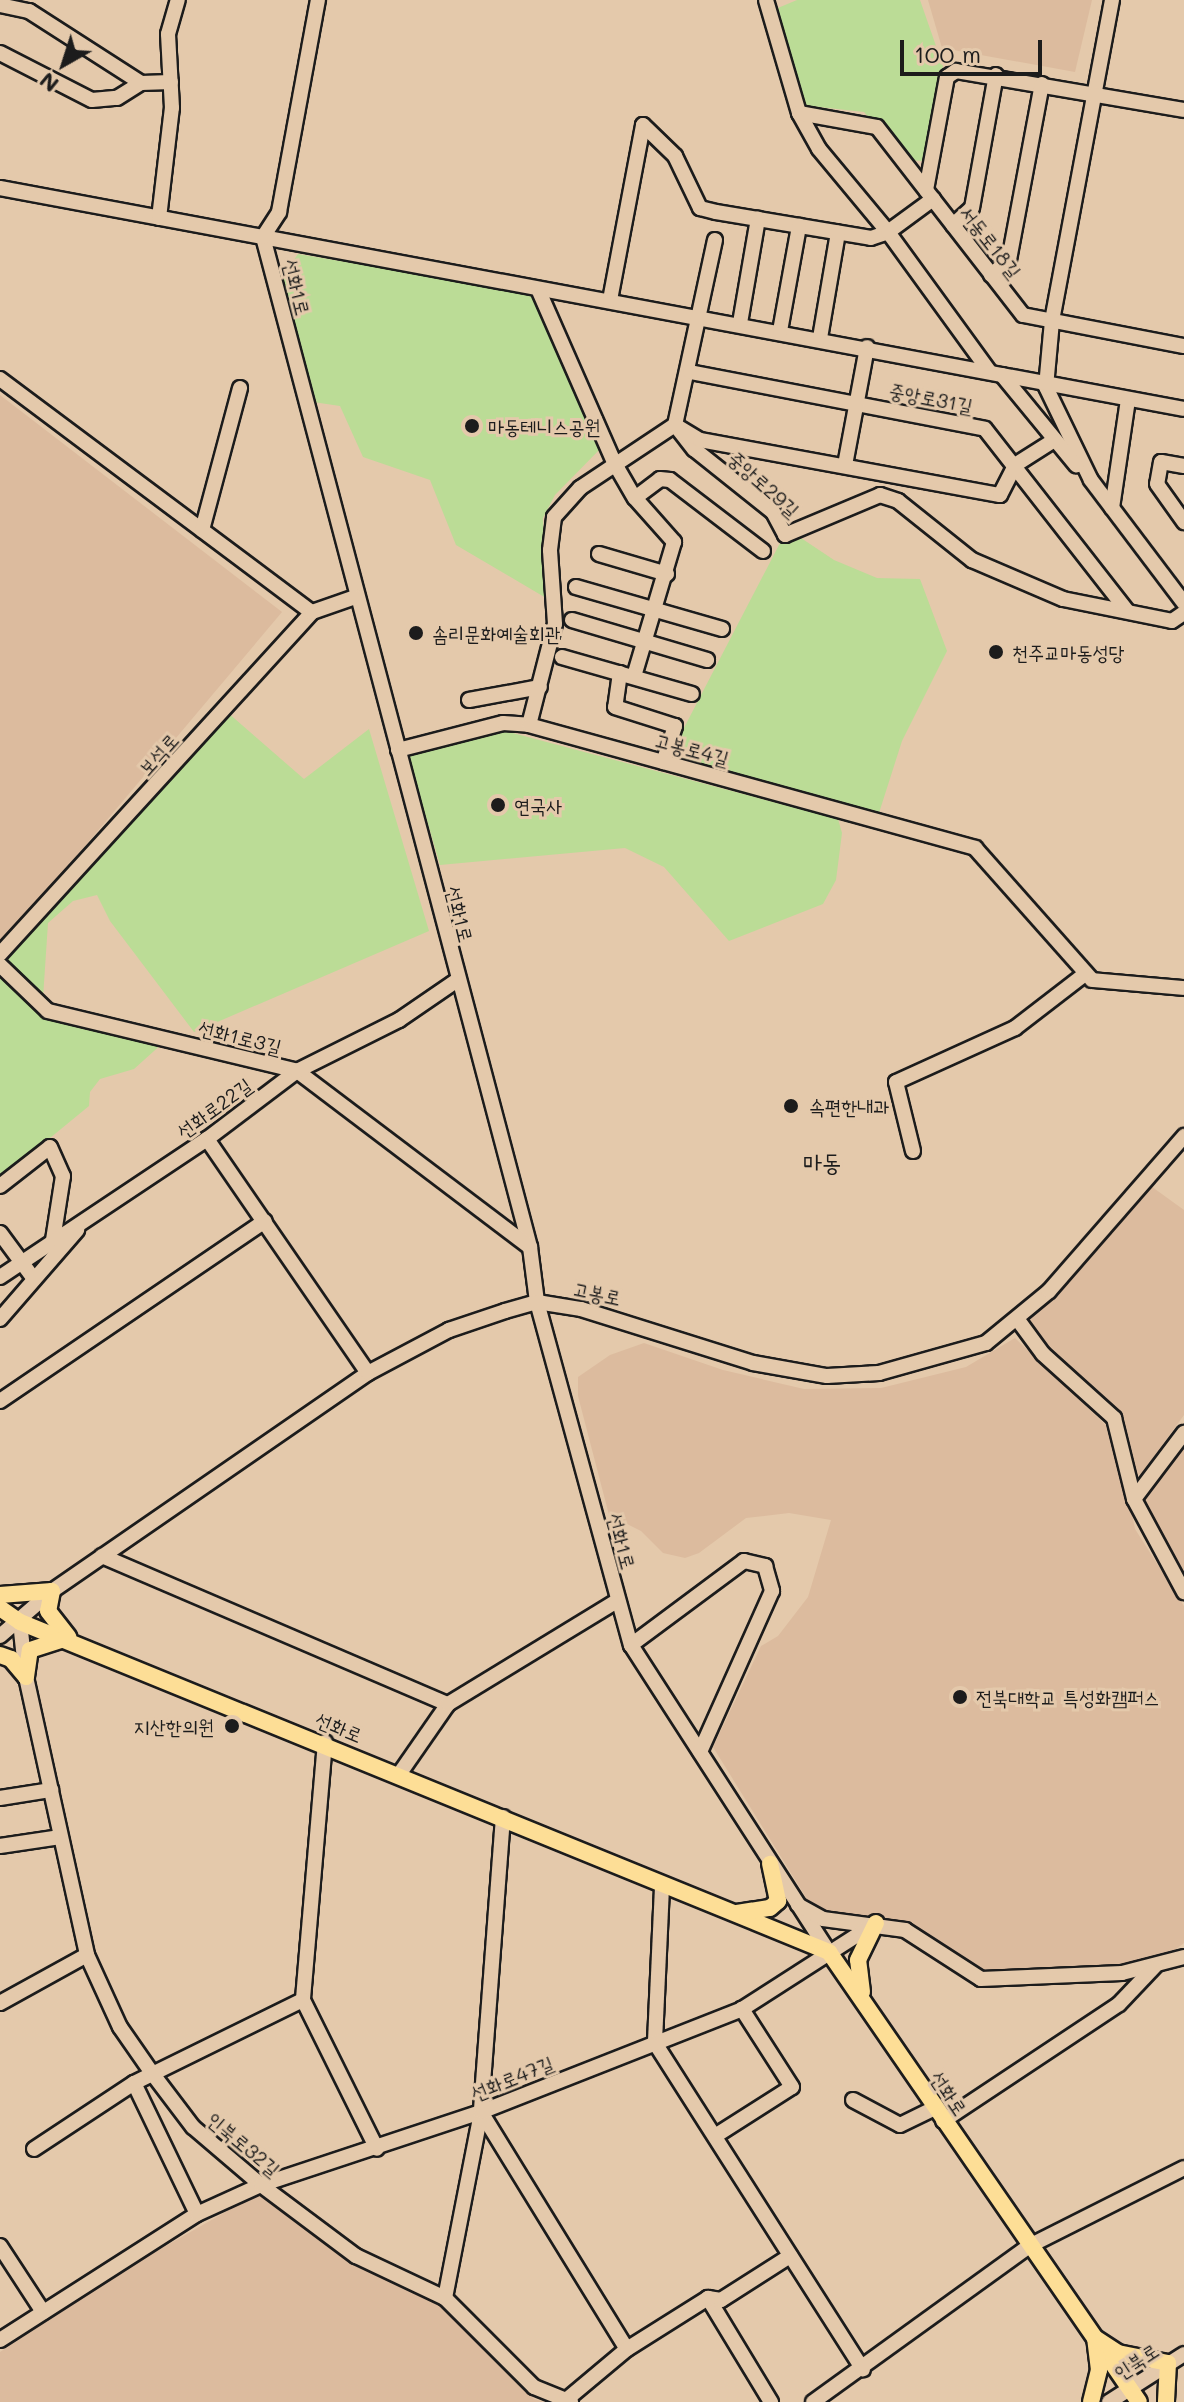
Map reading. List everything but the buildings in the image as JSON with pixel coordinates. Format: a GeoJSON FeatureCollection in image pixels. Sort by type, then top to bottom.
{"type":"FeatureCollection","features":[{"type":"Feature","properties":{"kind":"main road"},"geometry":{"type":"LineString","coordinates":[[0,1596],[52,1591],[48,1611],[70,1639]]}},
{"type":"Feature","properties":{"kind":"main road","name":"선화로"},"geometry":{"type":"LineString","coordinates":[[0,1608],[20,1622],[70,1639],[325,1742],[662,1887],[736,1913],[829,1952],[1134,2396]]}},
{"type":"Feature","properties":{"kind":"main road"},"geometry":{"type":"LineString","coordinates":[[26,1677],[30,1650],[39,1643],[70,1639]]}},
{"type":"Feature","properties":{"kind":"main road"},"geometry":{"type":"LineString","coordinates":[[0,1655],[11,1659],[26,1677]]}},
{"type":"Feature","properties":{"kind":"main road"},"geometry":{"type":"LineString","coordinates":[[736,1913],[770,1908],[778,1901],[770,1864]]}},
{"type":"Feature","properties":{"kind":"main road"},"geometry":{"type":"LineString","coordinates":[[866,2005],[857,1976],[858,1960],[876,1923]]}},
{"type":"Feature","properties":{"kind":"main road"},"geometry":{"type":"LineString","coordinates":[[1095,2338],[1118,2353],[1168,2363],[1166,2402]]}},
{"type":"Feature","properties":{"kind":"main road"},"geometry":{"type":"LineString","coordinates":[[1091,2402],[1099,2370],[1095,2338]]}},
{"type":"Feature","properties":{"kind":"street"},"geometry":{"type":"LineString","coordinates":[[159,218],[171,82],[168,34],[178,0]]}},
{"type":"Feature","properties":{"kind":"street"},"geometry":{"type":"LineString","coordinates":[[263,237],[279,212],[318,0]]}},
{"type":"Feature","properties":{"kind":"street"},"geometry":{"type":"LineString","coordinates":[[766,0],[799,113],[819,149],[888,232],[996,373],[1053,441],[1091,480],[1184,603]]}},
{"type":"Feature","properties":{"kind":"street"},"geometry":{"type":"LineString","coordinates":[[1091,480],[1046,387],[1052,321],[1112,0]]}},
{"type":"Feature","properties":{"kind":"street"},"geometry":{"type":"LineString","coordinates":[[0,5],[31,6],[141,83]]}},
{"type":"Feature","properties":{"kind":"street"},"geometry":{"type":"LineString","coordinates":[[0,53],[92,100],[117,98],[141,83],[171,82]]}},
{"type":"Feature","properties":{"kind":"street"},"geometry":{"type":"LineString","coordinates":[[610,300],[643,125],[675,156],[700,208],[871,238],[888,232],[929,194],[947,77],[956,71],[996,75],[1184,110]]}},
{"type":"Feature","properties":{"kind":"street"},"geometry":{"type":"LineString","coordinates":[[953,225],[972,208],[996,75]]}},
{"type":"Feature","properties":{"kind":"street"},"geometry":{"type":"LineString","coordinates":[[991,275],[1009,260],[1042,84]]}},
{"type":"Feature","properties":{"kind":"street","name":"서동로18길"},"geometry":{"type":"LineString","coordinates":[[799,113],[877,127],[1023,315],[1184,346]]}},
{"type":"Feature","properties":{"kind":"street"},"geometry":{"type":"LineString","coordinates":[[0,188],[538,289],[820,338],[996,373],[1046,387],[1184,409]]}},
{"type":"Feature","properties":{"kind":"street"},"geometry":{"type":"LineString","coordinates":[[740,323],[758,219]]}},
{"type":"Feature","properties":{"kind":"street"},"geometry":{"type":"LineString","coordinates":[[780,331],[799,226]]}},
{"type":"Feature","properties":{"kind":"street"},"geometry":{"type":"LineString","coordinates":[[820,338],[838,233]]}},
{"type":"Feature","properties":{"kind":"street","name":"선화1로"},"geometry":{"type":"LineString","coordinates":[[263,237],[456,981],[530,1247],[537,1302],[631,1645],[829,1952]]}},
{"type":"Feature","properties":{"kind":"street"},"geometry":{"type":"LineString","coordinates":[[529,725],[555,624],[550,550],[554,517],[580,488],[675,425],[690,372],[698,316],[715,240]]}},
{"type":"Feature","properties":{"kind":"street"},"geometry":{"type":"LineString","coordinates":[[272,271],[282,250],[297,244]]}},
{"type":"Feature","properties":{"kind":"street"},"geometry":{"type":"LineString","coordinates":[[538,289],[615,464],[635,498],[673,539],[667,574],[646,641],[627,674],[615,707],[675,726],[663,762]]}},
{"type":"Feature","properties":{"kind":"street"},"geometry":{"type":"LineString","coordinates":[[845,465],[867,347]]}},
{"type":"Feature","properties":{"kind":"street","name":"중앙로31길"},"geometry":{"type":"LineString","coordinates":[[690,372],[985,429],[1127,611]]}},
{"type":"Feature","properties":{"kind":"street"},"geometry":{"type":"LineString","coordinates":[[0,379],[312,612]]}},
{"type":"Feature","properties":{"kind":"street"},"geometry":{"type":"LineString","coordinates":[[202,530],[240,388]]}},
{"type":"Feature","properties":{"kind":"street"},"geometry":{"type":"LineString","coordinates":[[1112,508],[1128,400]]}},
{"type":"Feature","properties":{"kind":"street"},"geometry":{"type":"LineString","coordinates":[[675,425],[700,440],[1000,495],[1015,465],[1053,441]]}},
{"type":"Feature","properties":{"kind":"street","name":"중앙로29길"},"geometry":{"type":"LineString","coordinates":[[675,425],[694,449],[773,512],[785,535],[880,495],[898,501],[972,560],[1063,599],[1172,621],[1184,613]]}},
{"type":"Feature","properties":{"kind":"street"},"geometry":{"type":"LineString","coordinates":[[1184,466],[1161,462],[1157,484],[1184,522]]}},
{"type":"Feature","properties":{"kind":"street"},"geometry":{"type":"LineString","coordinates":[[635,498],[660,479],[670,480],[763,551]]}},
{"type":"Feature","properties":{"kind":"street"},"geometry":{"type":"LineString","coordinates":[[599,554],[667,574]]}},
{"type":"Feature","properties":{"kind":"street"},"geometry":{"type":"LineString","coordinates":[[576,587],[722,629]]}},
{"type":"Feature","properties":{"kind":"street","name":"보석로"},"geometry":{"type":"LineString","coordinates":[[0,954],[312,612],[355,597]]}},
{"type":"Feature","properties":{"kind":"street"},"geometry":{"type":"LineString","coordinates":[[572,620],[707,660]]}},
{"type":"Feature","properties":{"kind":"street"},"geometry":{"type":"LineString","coordinates":[[562,657],[692,694]]}},
{"type":"Feature","properties":{"kind":"street"},"geometry":{"type":"LineString","coordinates":[[469,700],[540,687]]}},
{"type":"Feature","properties":{"kind":"street","name":"고봉로4길"},"geometry":{"type":"LineString","coordinates":[[398,750],[503,723],[529,725],[975,848],[1085,974]]}},
{"type":"Feature","properties":{"kind":"street","name":"선화1로3길"},"geometry":{"type":"LineString","coordinates":[[0,965],[48,1011],[297,1071],[530,1247]]}},
{"type":"Feature","properties":{"kind":"street"},"geometry":{"type":"LineString","coordinates":[[913,1151],[896,1082],[1015,1028],[1085,974],[1092,980],[1184,988]]}},
{"type":"Feature","properties":{"kind":"street","name":"선화로22길"},"geometry":{"type":"LineString","coordinates":[[0,1277],[207,1139],[297,1071],[399,1020],[456,981]]}},
{"type":"Feature","properties":{"kind":"street","name":"고봉로"},"geometry":{"type":"LineString","coordinates":[[0,1636],[20,1622],[52,1591],[368,1373],[449,1330],[537,1302],[617,1317],[753,1363],[827,1376],[879,1373],[986,1343],[1018,1320],[1184,1136]]}},
{"type":"Feature","properties":{"kind":"street"},"geometry":{"type":"LineString","coordinates":[[207,1139],[368,1373]]}},
{"type":"Feature","properties":{"kind":"street"},"geometry":{"type":"LineString","coordinates":[[0,1186],[50,1147],[63,1189],[53,1240]]}},
{"type":"Feature","properties":{"kind":"street"},"geometry":{"type":"LineString","coordinates":[[0,1317],[85,1221]]}},
{"type":"Feature","properties":{"kind":"street"},"geometry":{"type":"LineString","coordinates":[[0,1401],[265,1221]]}},
{"type":"Feature","properties":{"kind":"street"},"geometry":{"type":"LineString","coordinates":[[0,1233],[34,1279]]}},
{"type":"Feature","properties":{"kind":"street"},"geometry":{"type":"LineString","coordinates":[[1018,1320],[1043,1354],[1114,1418],[1134,1499],[1184,1592]]}},
{"type":"Feature","properties":{"kind":"street"},"geometry":{"type":"LineString","coordinates":[[1134,1499],[1184,1433]]}},
{"type":"Feature","properties":{"kind":"street"},"geometry":{"type":"LineString","coordinates":[[102,1556],[448,1704]]}},
{"type":"Feature","properties":{"kind":"street"},"geometry":{"type":"LineString","coordinates":[[631,1645],[744,1561],[765,1566],[772,1591],[700,1752]]}},
{"type":"Feature","properties":{"kind":"street"},"geometry":{"type":"LineString","coordinates":[[0,1596],[20,1622]]}},
{"type":"Feature","properties":{"kind":"street","name":"선화1로"},"geometry":{"type":"LineString","coordinates":[[400,1773],[448,1704],[617,1601]]}},
{"type":"Feature","properties":{"kind":"street","name":"인북로32길"},"geometry":{"type":"LineString","coordinates":[[20,1622],[26,1677],[87,1955],[120,2027],[152,2073],[193,2127],[261,2185],[356,2256],[445,2298],[534,2387],[569,2401]]}},
{"type":"Feature","properties":{"kind":"street"},"geometry":{"type":"LineString","coordinates":[[325,1742],[303,2000],[377,2149]]}},
{"type":"Feature","properties":{"kind":"street"},"geometry":{"type":"LineString","coordinates":[[0,1798],[51,1790]]}},
{"type":"Feature","properties":{"kind":"street"},"geometry":{"type":"LineString","coordinates":[[445,2298],[481,2112],[503,1817]]}},
{"type":"Feature","properties":{"kind":"street"},"geometry":{"type":"LineString","coordinates":[[0,1846],[60,1837]]}},
{"type":"Feature","properties":{"kind":"street"},"geometry":{"type":"LineString","coordinates":[[662,1887],[655,2043],[863,2369]]}},
{"type":"Feature","properties":{"kind":"street"},"geometry":{"type":"LineString","coordinates":[[795,1903],[823,1919],[876,1923],[905,1930],[981,1979],[1122,1973],[1184,1957]]}},
{"type":"Feature","properties":{"kind":"street","name":"선화로47길"},"geometry":{"type":"LineString","coordinates":[[0,2340],[197,2214],[261,2185],[481,2112],[742,2009],[876,1923]]}},
{"type":"Feature","properties":{"kind":"street"},"geometry":{"type":"LineString","coordinates":[[0,2003],[87,1955]]}},
{"type":"Feature","properties":{"kind":"street"},"geometry":{"type":"LineString","coordinates":[[853,2100],[900,2125],[939,2115],[1119,2004],[1155,1966]]}},
{"type":"Feature","properties":{"kind":"street"},"geometry":{"type":"LineString","coordinates":[[34,2149],[152,2073],[303,2000]]}},
{"type":"Feature","properties":{"kind":"street"},"geometry":{"type":"LineString","coordinates":[[715,2136],[792,2087],[742,2009]]}},
{"type":"Feature","properties":{"kind":"street"},"geometry":{"type":"LineString","coordinates":[[134,2083],[197,2214]]}},
{"type":"Feature","properties":{"kind":"street"},"geometry":{"type":"LineString","coordinates":[[481,2112],[627,2349]]}},
{"type":"Feature","properties":{"kind":"street"},"geometry":{"type":"LineString","coordinates":[[813,2402],[863,2369],[1031,2245],[1184,2168]]}},
{"type":"Feature","properties":{"kind":"street"},"geometry":{"type":"LineString","coordinates":[[0,2246],[43,2312]]}},
{"type":"Feature","properties":{"kind":"street"},"geometry":{"type":"LineString","coordinates":[[569,2401],[627,2349],[708,2298],[721,2300],[790,2256]]}},
{"type":"Feature","properties":{"kind":"street"},"geometry":{"type":"LineString","coordinates":[[708,2298],[771,2402]]}},
{"type":"Feature","properties":{"kind":"street","name":"인북로"},"geometry":{"type":"LineString","coordinates":[[1109,2402],[1134,2396],[1168,2363],[1184,2354]]}},
{"type":"Feature","properties":{"kind":"shaded area"},"geometry":{"type":"Polygon","coordinates":[[[928,0],[1092,0],[1075,72],[942,48],[928,0]]]}},
{"type":"Feature","properties":{"kind":"shaded area"},"geometry":{"type":"Polygon","coordinates":[[[0,395],[282,612],[0,947],[0,395]]]}},
{"type":"Feature","properties":{"kind":"shaded area"},"geometry":{"type":"Polygon","coordinates":[[[1148,1184],[1184,1210],[1184,1415],[1141,1474],[1133,1476],[1118,1415],[1046,1351],[1025,1324],[1148,1184]]]}},
{"type":"Feature","properties":{"kind":"shaded area","name":"전북대학교 특성화캠퍼스"},"geometry":{"type":"Polygon","coordinates":[[[1015,1338],[1116,1435],[1135,1529],[1184,1606],[1184,1943],[1167,1956],[1113,1969],[979,1973],[904,1924],[815,1912],[713,1747],[761,1646],[778,1636],[808,1597],[831,1520],[789,1513],[746,1518],[699,1553],[685,1558],[663,1553],[641,1531],[609,1515],[578,1396],[578,1377],[610,1355],[644,1343],[723,1370],[804,1389],[881,1388],[966,1367],[1015,1338]]]}},
{"type":"Feature","properties":{"kind":"shaded area"},"geometry":{"type":"Polygon","coordinates":[[[1184,1445],[1184,1575],[1144,1499],[1184,1445]]]}},
{"type":"Feature","properties":{"kind":"shaded area"},"geometry":{"type":"Polygon","coordinates":[[[259,2193],[355,2265],[440,2303],[534,2399],[545,2402],[0,2402],[0,2352],[141,2260],[259,2193]]]}},
{"type":"Feature","properties":{"kind":"green space"},"geometry":{"type":"Polygon","coordinates":[[[797,0],[920,0],[943,66],[923,161],[906,160],[864,112],[801,105],[773,10],[797,0]]]}},
{"type":"Feature","properties":{"kind":"green space","name":"마동테니스공원"},"geometry":{"type":"Polygon","coordinates":[[[298,254],[533,293],[603,446],[555,495],[543,518],[546,598],[456,545],[430,480],[363,457],[340,406],[313,402],[281,279],[298,254]]]}},
{"type":"Feature","properties":{"kind":"green space"},"geometry":{"type":"Polygon","coordinates":[[[798,536],[834,560],[877,578],[920,579],[947,651],[902,741],[879,813],[681,758],[673,749],[780,543],[798,536]]]}},
{"type":"Feature","properties":{"kind":"green space"},"geometry":{"type":"Polygon","coordinates":[[[227,712],[304,779],[369,729],[429,931],[194,1032],[110,921],[97,895],[73,901],[48,923],[43,998],[1,959],[227,712]]]}},
{"type":"Feature","properties":{"kind":"green space"},"geometry":{"type":"Polygon","coordinates":[[[501,730],[838,819],[842,833],[836,880],[823,904],[729,941],[664,867],[625,848],[440,865],[408,756],[501,730]]]}},
{"type":"Feature","properties":{"kind":"green space"},"geometry":{"type":"Polygon","coordinates":[[[0,972],[47,1017],[164,1042],[134,1069],[100,1079],[90,1092],[89,1106],[0,1179],[0,972]]]}},
{"type":"Feature","properties":{"kind":"place","name":"마동테니스공원"},"geometry":{"type":"Point","coordinates":[472,426]}},
{"type":"Feature","properties":{"kind":"place","name":"솜리문화예술회관"},"geometry":{"type":"Point","coordinates":[416,633]}},
{"type":"Feature","properties":{"kind":"place","name":"천주교마동성당"},"geometry":{"type":"Point","coordinates":[996,652]}},
{"type":"Feature","properties":{"kind":"place","name":"연국사"},"geometry":{"type":"Point","coordinates":[498,805]}},
{"type":"Feature","properties":{"kind":"place","name":"속편한내과"},"geometry":{"type":"Point","coordinates":[791,1106]}},
{"type":"Feature","properties":{"kind":"place","name":"전북대학교 특성화캠퍼스"},"geometry":{"type":"Point","coordinates":[960,1697]}},
{"type":"Feature","properties":{"kind":"place","name":"지산한의원"},"geometry":{"type":"Point","coordinates":[232,1726]}},
{"type":"Feature","properties":{"kind":"district","name":"마동"},"geometry":{"type":"Point","coordinates":[822,1162]}}]}
